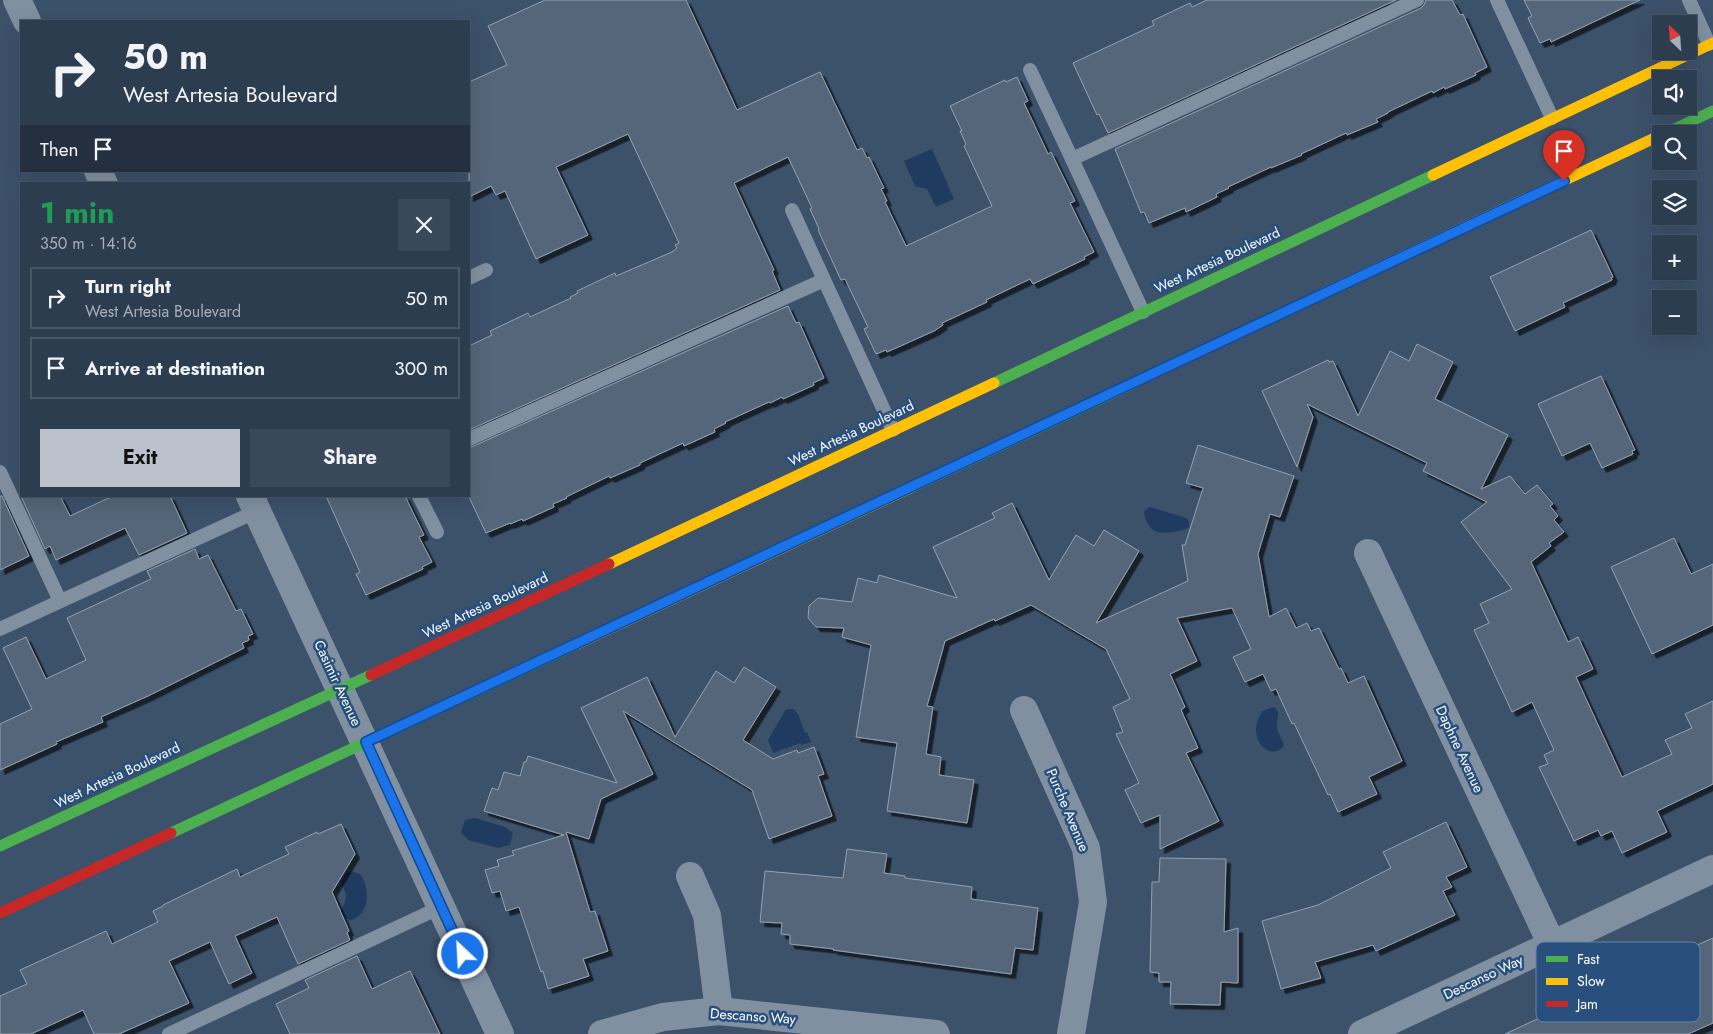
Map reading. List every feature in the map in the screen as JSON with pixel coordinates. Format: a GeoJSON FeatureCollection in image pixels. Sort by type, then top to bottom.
{"type":"FeatureCollection","features":[{"type":"Feature","properties":{"kind":"main road","name":"West Artesia Boulevard"},"geometry":{"type":"LineString","coordinates":[[0,846],[574,581],[1711,43]]}},
{"type":"Feature","properties":{"kind":"main road"},"geometry":{"type":"LineString","coordinates":[[1683,125],[1713,111]]}},
{"type":"Feature","properties":{"kind":"main road"},"geometry":{"type":"LineString","coordinates":[[0,913],[1652,139]]}},
{"type":"Feature","properties":{"kind":"street"},"geometry":{"type":"LineString","coordinates":[[18,0],[27,20]]}},
{"type":"Feature","properties":{"kind":"street","name":"Casimir Avenue"},"geometry":{"type":"LineString","coordinates":[[254,504],[500,1034]]}},
{"type":"Feature","properties":{"kind":"street","name":"Daphne Avenue"},"geometry":{"type":"LineString","coordinates":[[1368,553],[1551,942]]}},
{"type":"Feature","properties":{"kind":"street","name":"Purche Avenue"},"geometry":{"type":"LineString","coordinates":[[1024,710],[1086,848],[1093,902],[1071,1034]]}},
{"type":"Feature","properties":{"kind":"street","name":"Descanso Way"},"geometry":{"type":"LineString","coordinates":[[1558,942],[1713,869]]}},
{"type":"Feature","properties":{"kind":"street"},"geometry":{"type":"LineString","coordinates":[[690,876],[707,915],[719,1011]]}},
{"type":"Feature","properties":{"kind":"street","name":"Descanso Way"},"geometry":{"type":"LineString","coordinates":[[1362,1034],[1536,952]]}},
{"type":"Feature","properties":{"kind":"street","name":"Descanso Way"},"geometry":{"type":"LineString","coordinates":[[602,1034],[663,1017],[719,1011],[936,1034]]}},
{"type":"Feature","properties":{"kind":"lane"},"geometry":{"type":"LineString","coordinates":[[1072,159],[1417,0]]}},
{"type":"Feature","properties":{"kind":"lane"},"geometry":{"type":"LineString","coordinates":[[1497,0],[1552,118]]}},
{"type":"Feature","properties":{"kind":"lane"},"geometry":{"type":"LineString","coordinates":[[1689,0],[1711,43]]}},
{"type":"Feature","properties":{"kind":"lane"},"geometry":{"type":"LineString","coordinates":[[1030,70],[1143,312]]}},
{"type":"Feature","properties":{"kind":"lane"},"geometry":{"type":"LineString","coordinates":[[792,210],[893,430]]}},
{"type":"Feature","properties":{"kind":"lane"},"geometry":{"type":"LineString","coordinates":[[470,278],[486,270]]}},
{"type":"Feature","properties":{"kind":"lane"},"geometry":{"type":"LineString","coordinates":[[470,439],[824,280]]}},
{"type":"Feature","properties":{"kind":"lane"},"geometry":{"type":"LineString","coordinates":[[0,472],[60,601]]}},
{"type":"Feature","properties":{"kind":"lane"},"geometry":{"type":"LineString","coordinates":[[420,497],[437,532]]}},
{"type":"Feature","properties":{"kind":"lane"},"geometry":{"type":"LineString","coordinates":[[0,629],[254,504]]}},
{"type":"Feature","properties":{"kind":"lane"},"geometry":{"type":"LineString","coordinates":[[169,1034],[441,906]]}},
{"type":"Feature","properties":{"kind":"water"},"geometry":{"type":"Polygon","coordinates":[[[932,149],[954,199],[936,207],[927,189],[915,186],[904,161],[932,149]]]}},
{"type":"Feature","properties":{"kind":"water"},"geometry":{"type":"Polygon","coordinates":[[[1150,507],[1186,518],[1189,521],[1189,527],[1167,533],[1153,530],[1147,523],[1144,512],[1150,507]]]}},
{"type":"Feature","properties":{"kind":"water"},"geometry":{"type":"Polygon","coordinates":[[[1274,707],[1278,711],[1277,729],[1284,746],[1274,752],[1265,749],[1261,745],[1256,730],[1262,711],[1274,707]]]}},
{"type":"Feature","properties":{"kind":"water"},"geometry":{"type":"Polygon","coordinates":[[[786,709],[794,709],[798,714],[805,733],[807,732],[811,742],[801,745],[800,743],[773,753],[768,740],[786,709]]]}},
{"type":"Feature","properties":{"kind":"water"},"geometry":{"type":"Polygon","coordinates":[[[475,818],[505,827],[513,833],[510,845],[498,848],[468,840],[461,832],[465,820],[475,818]]]}},
{"type":"Feature","properties":{"kind":"water"},"geometry":{"type":"Polygon","coordinates":[[[351,871],[360,874],[366,886],[367,900],[362,913],[350,920],[341,913],[346,895],[341,882],[346,874],[351,871]]]}},
{"type":"Feature","properties":{"kind":"building"},"geometry":{"type":"Polygon","coordinates":[[[545,0],[686,0],[737,110],[820,72],[857,150],[862,148],[867,158],[869,157],[884,188],[881,189],[887,201],[885,202],[906,246],[992,206],[964,146],[966,144],[960,131],[962,131],[950,106],[1005,80],[1006,82],[1017,77],[1028,101],[1024,103],[1048,154],[1051,152],[1075,201],[1070,203],[1094,252],[1084,257],[1085,259],[1033,284],[1030,279],[986,300],[987,302],[942,323],[943,325],[934,331],[887,352],[886,350],[876,354],[864,329],[868,327],[845,279],[841,280],[818,230],[810,209],[812,208],[788,157],[734,183],[774,270],[772,271],[780,290],[470,430],[470,346],[492,335],[490,331],[528,313],[530,317],[571,298],[578,293],[577,291],[615,273],[616,276],[672,252],[677,248],[675,245],[679,243],[628,134],[556,167],[588,235],[536,259],[505,191],[496,195],[491,186],[470,196],[470,82],[507,65],[488,26],[545,0]]]}},
{"type":"Feature","properties":{"kind":"building"},"geometry":{"type":"Polygon","coordinates":[[[1207,0],[1396,0],[1108,133],[1099,114],[1097,115],[1073,63],[1154,25],[1152,21],[1190,3],[1192,7],[1207,0]]]}},
{"type":"Feature","properties":{"kind":"building"},"geometry":{"type":"Polygon","coordinates":[[[1426,0],[1452,0],[1460,15],[1463,14],[1487,67],[1475,73],[1476,75],[1445,89],[1444,87],[1433,93],[1432,91],[1388,112],[1376,119],[1378,122],[1347,135],[1346,133],[1302,155],[1228,187],[1216,194],[1217,197],[1186,212],[1185,208],[1149,223],[1144,212],[1141,213],[1115,149],[1421,8],[1426,0]]]}},
{"type":"Feature","properties":{"kind":"building"},"geometry":{"type":"Polygon","coordinates":[[[1524,0],[1640,0],[1551,42],[1550,39],[1540,43],[1528,18],[1532,16],[1524,0]]]}},
{"type":"Feature","properties":{"kind":"building"},"geometry":{"type":"Polygon","coordinates":[[[1591,230],[1613,277],[1611,278],[1612,280],[1563,303],[1565,307],[1515,331],[1490,277],[1591,230]]]}},
{"type":"Feature","properties":{"kind":"building"},"geometry":{"type":"Polygon","coordinates":[[[788,306],[796,323],[799,322],[824,378],[813,383],[814,385],[783,399],[782,397],[769,402],[725,422],[714,429],[715,432],[684,446],[683,443],[610,478],[609,476],[553,504],[554,507],[523,521],[522,519],[486,533],[469,497],[470,448],[788,306]]]}},
{"type":"Feature","properties":{"kind":"building"},"geometry":{"type":"Polygon","coordinates":[[[1417,344],[1453,362],[1435,399],[1508,435],[1481,489],[1510,476],[1525,494],[1537,485],[1553,504],[1550,506],[1558,516],[1554,520],[1564,532],[1549,543],[1551,546],[1531,562],[1568,642],[1578,637],[1593,669],[1576,677],[1622,777],[1672,754],[1665,740],[1692,728],[1685,714],[1713,701],[1713,784],[1657,811],[1667,832],[1622,853],[1612,831],[1601,836],[1598,830],[1574,841],[1539,767],[1548,764],[1544,755],[1554,750],[1532,702],[1512,712],[1474,630],[1489,623],[1480,604],[1512,589],[1461,522],[1487,502],[1423,471],[1427,463],[1307,404],[1313,417],[1297,467],[1262,391],[1328,360],[1329,362],[1333,361],[1358,416],[1390,351],[1409,361],[1417,344]]]}},
{"type":"Feature","properties":{"kind":"building"},"geometry":{"type":"Polygon","coordinates":[[[1601,376],[1635,450],[1632,451],[1633,454],[1602,468],[1590,443],[1562,456],[1538,404],[1601,376]]]}},
{"type":"Feature","properties":{"kind":"building"},"geometry":{"type":"Polygon","coordinates":[[[1198,445],[1294,476],[1280,517],[1270,514],[1258,554],[1269,617],[1286,608],[1296,628],[1307,623],[1311,631],[1319,628],[1348,683],[1364,676],[1402,761],[1369,777],[1377,794],[1338,812],[1276,689],[1271,691],[1263,674],[1245,682],[1233,657],[1251,649],[1232,608],[1177,618],[1197,661],[1170,674],[1185,707],[1181,710],[1198,748],[1186,753],[1219,821],[1160,849],[1160,815],[1141,823],[1125,790],[1139,783],[1116,734],[1123,732],[1113,707],[1130,699],[1106,649],[1031,605],[945,641],[927,706],[933,707],[926,754],[941,757],[939,775],[974,780],[967,823],[887,811],[897,743],[856,737],[871,645],[842,637],[844,628],[816,627],[808,618],[809,606],[818,598],[852,602],[858,578],[877,583],[879,575],[957,598],[933,547],[995,518],[992,513],[1012,503],[1049,580],[1076,535],[1094,546],[1104,530],[1139,551],[1096,623],[1188,581],[1182,545],[1185,545],[1203,488],[1186,483],[1198,445]]]}},
{"type":"Feature","properties":{"kind":"building"},"geometry":{"type":"Polygon","coordinates":[[[0,496],[2,496],[29,556],[0,570],[0,496]]]}},
{"type":"Feature","properties":{"kind":"building"},"geometry":{"type":"Polygon","coordinates":[[[21,497],[60,497],[70,516],[111,497],[170,497],[187,533],[139,555],[125,528],[56,560],[50,546],[45,549],[21,497]]]}},
{"type":"Feature","properties":{"kind":"building"},"geometry":{"type":"Polygon","coordinates":[[[326,497],[405,497],[424,535],[419,537],[432,562],[422,567],[423,569],[366,595],[356,574],[360,572],[326,497]]]}},
{"type":"Feature","properties":{"kind":"building"},"geometry":{"type":"Polygon","coordinates":[[[1674,538],[1691,574],[1713,564],[1713,625],[1652,654],[1611,567],[1674,538]]]}},
{"type":"Feature","properties":{"kind":"building"},"geometry":{"type":"Polygon","coordinates":[[[195,549],[199,559],[208,555],[236,611],[241,609],[253,634],[248,636],[249,640],[242,643],[244,648],[148,696],[101,717],[103,722],[56,742],[57,744],[0,770],[0,724],[32,709],[3,648],[26,637],[46,679],[86,660],[67,618],[151,579],[147,571],[195,549]]]}},
{"type":"Feature","properties":{"kind":"building"},"geometry":{"type":"Polygon","coordinates":[[[744,667],[776,687],[743,740],[773,759],[797,750],[798,753],[814,747],[824,774],[818,776],[832,816],[769,839],[752,790],[623,711],[653,774],[601,799],[589,839],[566,832],[590,912],[595,911],[608,951],[583,959],[589,976],[548,989],[519,907],[506,911],[500,891],[492,893],[485,870],[499,866],[497,860],[514,855],[512,851],[564,835],[484,811],[492,788],[498,790],[504,772],[520,776],[528,756],[617,783],[581,708],[647,677],[675,737],[716,671],[734,683],[744,667]]]}},
{"type":"Feature","properties":{"kind":"building"},"geometry":{"type":"Polygon","coordinates":[[[1446,822],[1467,867],[1446,877],[1452,887],[1443,891],[1455,915],[1376,951],[1373,945],[1315,962],[1321,978],[1281,989],[1262,921],[1318,905],[1391,868],[1383,852],[1446,822]]]}},
{"type":"Feature","properties":{"kind":"building"},"geometry":{"type":"Polygon","coordinates":[[[341,824],[355,854],[332,892],[349,931],[347,933],[350,940],[298,964],[277,917],[235,936],[252,973],[229,984],[210,942],[169,961],[189,1003],[119,1034],[94,1034],[83,1010],[31,1034],[0,1034],[0,996],[27,984],[20,970],[106,931],[112,944],[158,922],[153,911],[163,905],[237,869],[240,877],[289,854],[285,847],[317,832],[318,834],[341,824]]]}},
{"type":"Feature","properties":{"kind":"building"},"geometry":{"type":"Polygon","coordinates":[[[847,849],[887,854],[884,873],[905,876],[905,878],[972,887],[971,899],[1038,908],[1033,950],[1015,948],[1011,974],[790,944],[790,935],[781,934],[782,923],[760,922],[765,871],[843,878],[847,849]]]}},
{"type":"Feature","properties":{"kind":"building"},"geometry":{"type":"Polygon","coordinates":[[[1160,858],[1226,859],[1224,932],[1238,928],[1238,983],[1221,982],[1220,1005],[1170,1004],[1171,982],[1159,982],[1159,973],[1150,972],[1152,882],[1159,882],[1160,858]]]}},
{"type":"Feature","properties":{"kind":"building"},"geometry":{"type":"Polygon","coordinates":[[[1713,938],[1713,1023],[1688,1034],[1505,1034],[1536,1020],[1536,1022],[1700,1022],[1700,944],[1713,938]]]}},
{"type":"Feature","properties":{"kind":"building"},"geometry":{"type":"Polygon","coordinates":[[[357,956],[372,989],[410,971],[440,1034],[290,1034],[276,1004],[309,988],[305,980],[357,956]]]}},
{"type":"Feature","properties":{"kind":"traffic: fast"},"geometry":{"type":"LineString","coordinates":[[1683,125],[1713,111]]}},
{"type":"Feature","properties":{"kind":"traffic: fast"},"geometry":{"type":"LineString","coordinates":[[994,383],[1433,175]]}},
{"type":"Feature","properties":{"kind":"traffic: fast"},"geometry":{"type":"LineString","coordinates":[[910,488],[1134,383]]}},
{"type":"Feature","properties":{"kind":"traffic: fast"},"geometry":{"type":"LineString","coordinates":[[171,833],[579,643]]}},
{"type":"Feature","properties":{"kind":"traffic: fast"},"geometry":{"type":"LineString","coordinates":[[0,846],[371,675]]}},
{"type":"Feature","properties":{"kind":"traffic: slow"},"geometry":{"type":"LineString","coordinates":[[1433,175],[1713,43]]}},
{"type":"Feature","properties":{"kind":"traffic: slow"},"geometry":{"type":"LineString","coordinates":[[1322,294],[1652,139]]}},
{"type":"Feature","properties":{"kind":"traffic: slow"},"geometry":{"type":"LineString","coordinates":[[609,564],[994,383]]}},
{"type":"Feature","properties":{"kind":"traffic: slow"},"geometry":{"type":"LineString","coordinates":[[579,643],[910,488]]}},
{"type":"Feature","properties":{"kind":"traffic: jam"},"geometry":{"type":"LineString","coordinates":[[1134,383],[1322,294]]}},
{"type":"Feature","properties":{"kind":"traffic: jam"},"geometry":{"type":"LineString","coordinates":[[371,675],[609,564]]}},
{"type":"Feature","properties":{"kind":"traffic: jam"},"geometry":{"type":"LineString","coordinates":[[0,913],[171,833]]}},
{"type":"Feature","properties":{"kind":"route"},"geometry":{"type":"LineString","coordinates":[[463,954],[366,742],[1564,181]]}}]}
